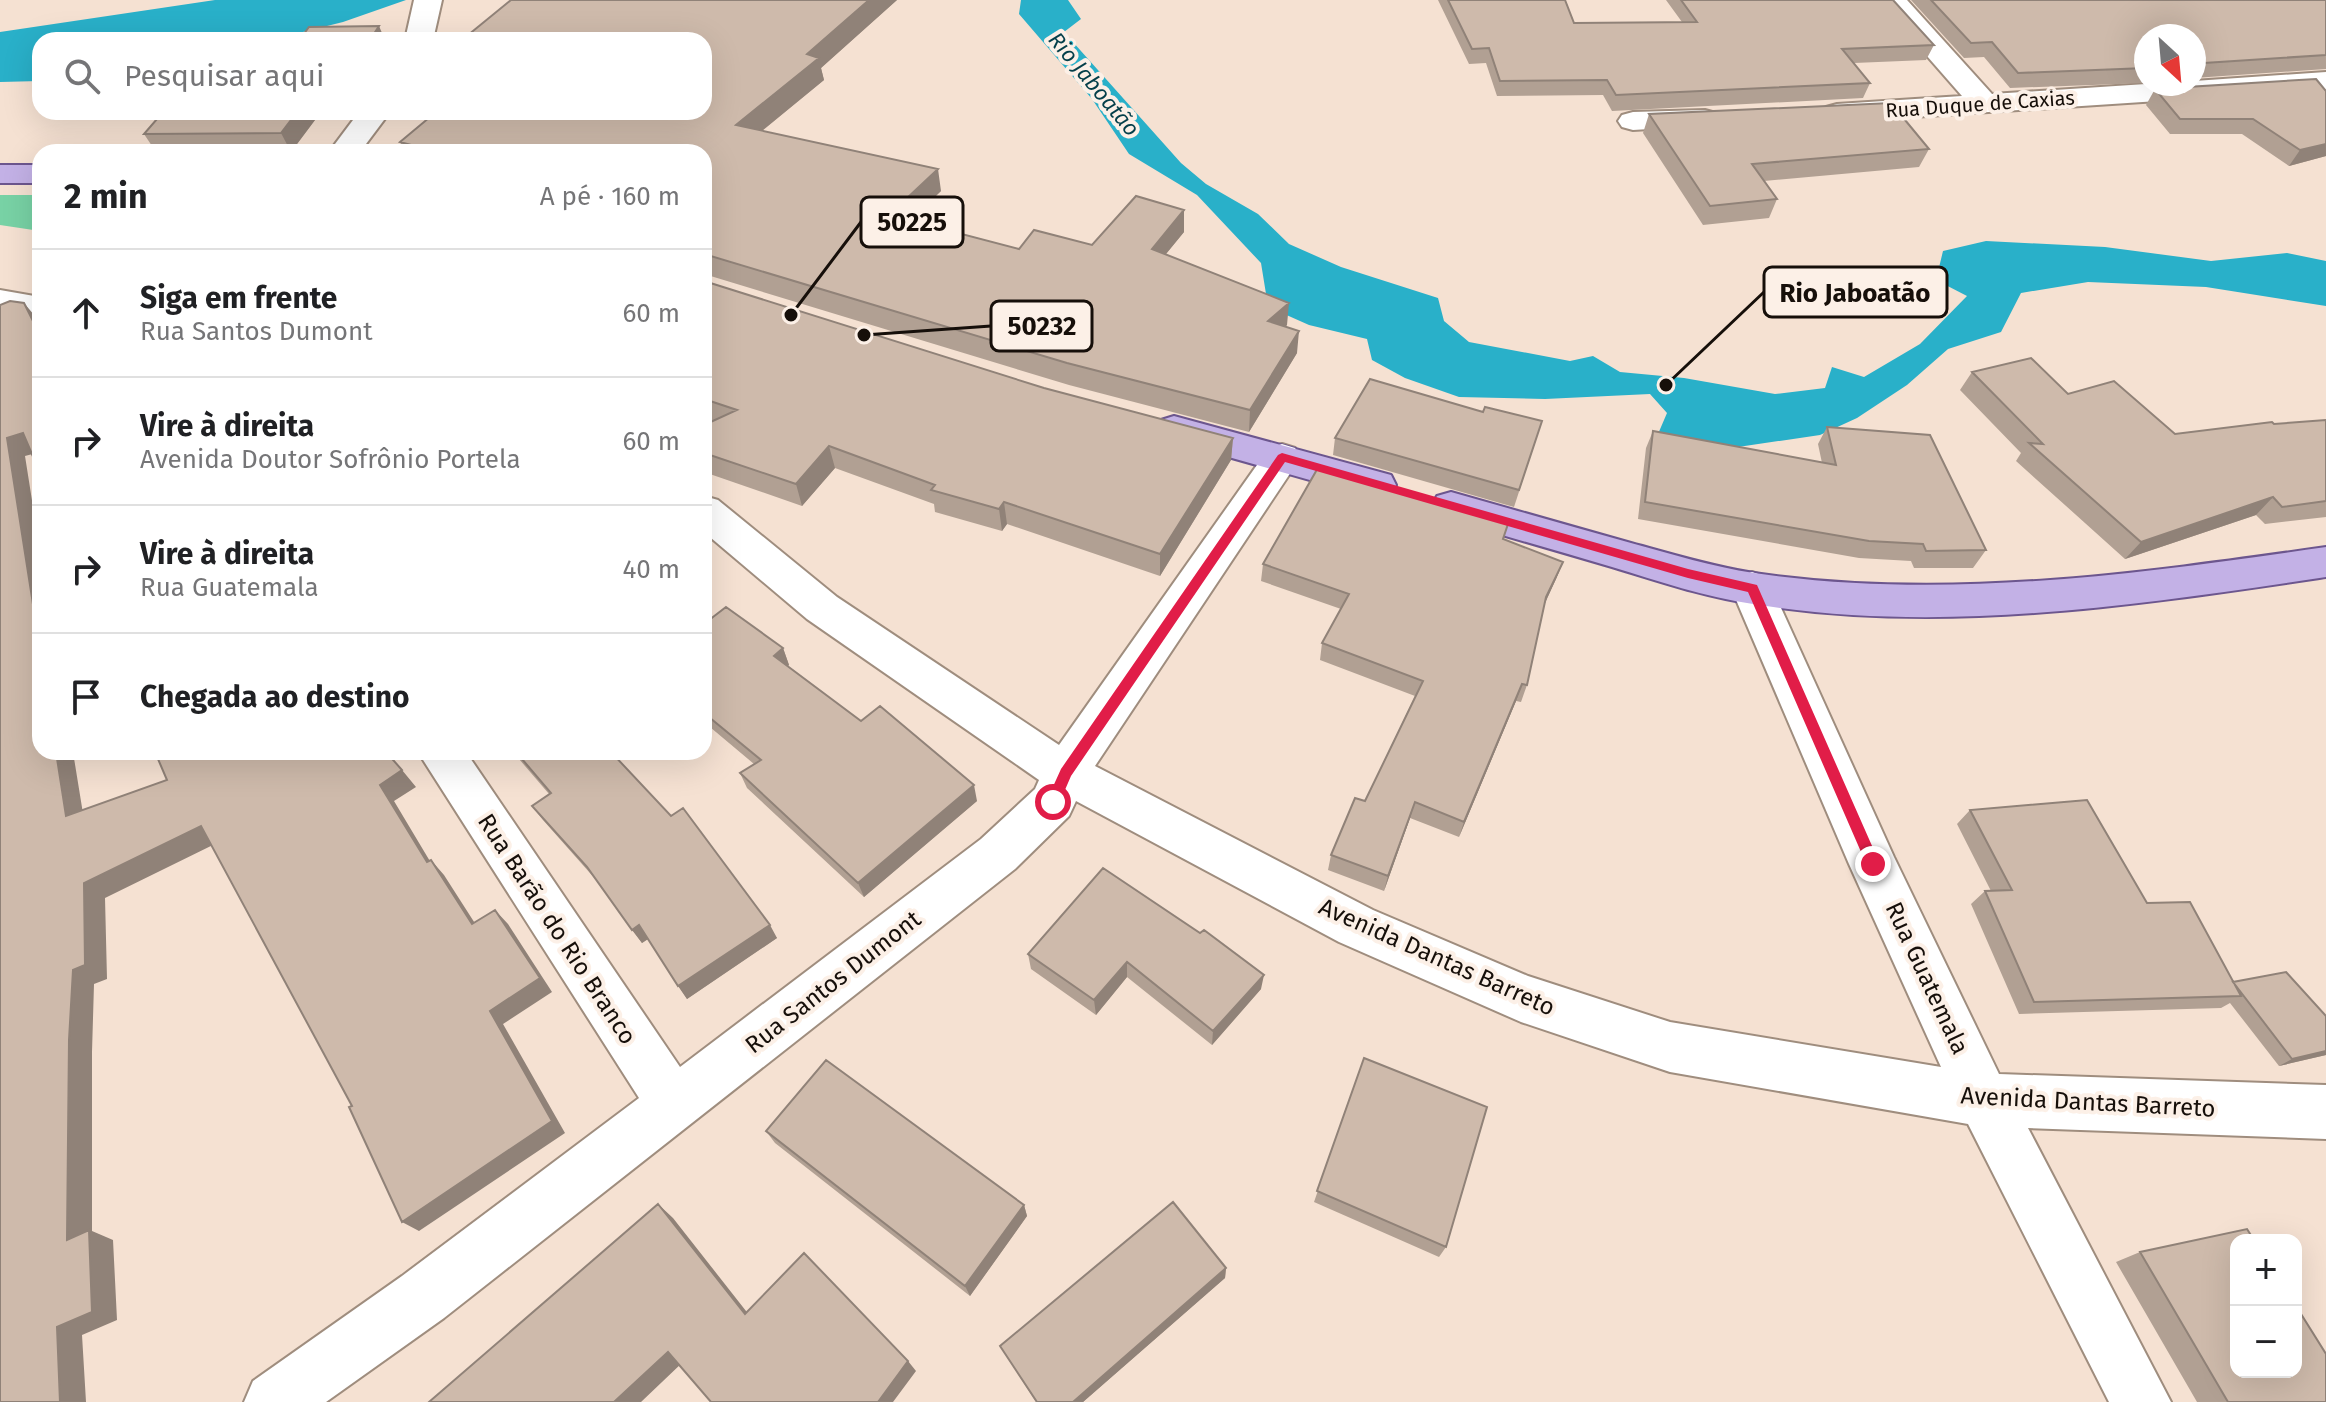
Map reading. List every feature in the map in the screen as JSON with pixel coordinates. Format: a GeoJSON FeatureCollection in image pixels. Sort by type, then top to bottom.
{"type":"FeatureCollection","features":[{"type":"Feature","properties":{"kind":"main road"},"geometry":{"type":"LineString","coordinates":[[0,174],[32,174]]}},
{"type":"Feature","properties":{"kind":"main road"},"geometry":{"type":"LineString","coordinates":[[1134,418],[1282,457],[1688,574],[1752,588],[1839,600],[1938,603],[2069,595],[2326,562]]}},
{"type":"Feature","properties":{"kind":"street"},"geometry":{"type":"LineString","coordinates":[[1892,0],[1985,104]]}},
{"type":"Feature","properties":{"kind":"street"},"geometry":{"type":"LineString","coordinates":[[421,32],[428,1]]}},
{"type":"Feature","properties":{"kind":"street","name":"Rua Duque de Caxias"},"geometry":{"type":"LineString","coordinates":[[1814,115],[2326,81]]}},
{"type":"Feature","properties":{"kind":"street"},"geometry":{"type":"LineString","coordinates":[[1633,121],[1738,118]]}},
{"type":"Feature","properties":{"kind":"street"},"geometry":{"type":"LineString","coordinates":[[350,144],[369,120]]}},
{"type":"Feature","properties":{"kind":"street"},"geometry":{"type":"LineString","coordinates":[[0,301],[32,307]]}},
{"type":"Feature","properties":{"kind":"street","name":"Rua Santos Dumont"},"geometry":{"type":"LineString","coordinates":[[274,1402],[423,1297],[998,854],[1053,802],[1065,773],[1282,457]]}},
{"type":"Feature","properties":{"kind":"street","name":"Avenida Dantas Barreto"},"geometry":{"type":"LineString","coordinates":[[712,517],[822,608],[1065,773],[1356,926],[1521,998],[1670,1047],[1984,1100],[2326,1112]]}},
{"type":"Feature","properties":{"kind":"street","name":"Rua Guatemala"},"geometry":{"type":"LineString","coordinates":[[1752,588],[1873,864],[1984,1100],[2141,1402]]}},
{"type":"Feature","properties":{"kind":"street","name":"Rua Barão do Rio Branco"},"geometry":{"type":"LineString","coordinates":[[446,760],[674,1105]]}},
{"type":"Feature","properties":{"kind":"green space"},"geometry":{"type":"Polygon","coordinates":[[[0,195],[32,195],[32,230],[0,225],[0,195]]]}},
{"type":"Feature","properties":{"kind":"water"},"geometry":{"type":"Polygon","coordinates":[[[215,0],[406,0],[303,32],[32,32],[32,81],[0,82],[0,32],[215,0]]]}},
{"type":"Feature","properties":{"kind":"water"},"geometry":{"type":"Polygon","coordinates":[[[1021,0],[1068,0],[1081,19],[1064,32],[1181,163],[1206,184],[1258,214],[1289,244],[1341,267],[1438,298],[1444,321],[1469,342],[1570,361],[1593,356],[1620,372],[1684,378],[1775,394],[1825,388],[1832,367],[1864,377],[1920,344],[1967,296],[1936,280],[1943,251],[1986,241],[2105,247],[2211,261],[2287,253],[2326,261],[2326,306],[2206,287],[2088,282],[2021,293],[2001,332],[1948,349],[1907,385],[1857,418],[1820,435],[1738,447],[1658,434],[1667,413],[1650,394],[1545,399],[1459,397],[1405,378],[1372,360],[1367,339],[1309,325],[1273,309],[1267,300],[1261,263],[1197,195],[1129,154],[1092,99],[1019,14],[1021,0]]]}},
{"type":"Feature","properties":{"kind":"building"},"geometry":{"type":"Polygon","coordinates":[[[511,0],[869,0],[807,54],[819,58],[736,125],[938,169],[889,215],[1019,249],[1034,230],[1092,245],[1136,196],[1184,210],[1152,249],[1289,303],[1268,321],[1299,331],[1250,410],[1067,363],[712,256],[712,144],[400,142],[426,120],[712,120],[712,32],[472,32],[511,0]]]}},
{"type":"Feature","properties":{"kind":"building"},"geometry":{"type":"Polygon","coordinates":[[[1448,0],[1565,0],[1574,23],[1697,22],[1681,0],[1893,0],[1934,45],[1842,49],[1870,83],[1616,95],[1607,80],[1500,81],[1489,48],[1472,49],[1448,0]]]}},
{"type":"Feature","properties":{"kind":"building"},"geometry":{"type":"Polygon","coordinates":[[[1931,0],[2326,0],[2326,55],[2206,63],[2206,24],[2134,24],[2134,68],[2018,73],[1992,42],[1971,43],[1931,0]]]}},
{"type":"Feature","properties":{"kind":"building"},"geometry":{"type":"Polygon","coordinates":[[[379,26],[375,32],[305,32],[309,27],[379,26]]]}},
{"type":"Feature","properties":{"kind":"building"},"geometry":{"type":"Polygon","coordinates":[[[2316,79],[2326,91],[2326,144],[2300,150],[2253,119],[2180,119],[2161,96],[2206,96],[2206,86],[2316,79]]]}},
{"type":"Feature","properties":{"kind":"building"},"geometry":{"type":"Polygon","coordinates":[[[1891,103],[1929,149],[1752,164],[1777,199],[1710,206],[1649,114],[1891,103]]]}},
{"type":"Feature","properties":{"kind":"building"},"geometry":{"type":"Polygon","coordinates":[[[156,120],[291,120],[281,133],[144,134],[156,120]]]}},
{"type":"Feature","properties":{"kind":"building"},"geometry":{"type":"Polygon","coordinates":[[[712,284],[1044,388],[1233,438],[1160,554],[1004,502],[999,509],[931,490],[935,485],[829,446],[796,484],[712,456],[712,421],[737,410],[712,402],[712,284]]]}},
{"type":"Feature","properties":{"kind":"building"},"geometry":{"type":"Polygon","coordinates":[[[10,301],[24,303],[32,319],[32,454],[23,433],[7,438],[32,598],[32,760],[57,760],[66,816],[167,780],[158,760],[393,760],[402,770],[380,785],[427,862],[431,860],[472,924],[495,910],[540,978],[490,1011],[552,1121],[402,1222],[349,1107],[352,1106],[201,826],[84,883],[85,965],[73,970],[69,1040],[67,1240],[89,1230],[92,1312],[57,1327],[60,1402],[0,1402],[0,305],[10,301]]]}},
{"type":"Feature","properties":{"kind":"building"},"geometry":{"type":"Polygon","coordinates":[[[2031,358],[2068,394],[2114,381],[2175,434],[2272,422],[2326,420],[2326,501],[2282,507],[2273,497],[2141,542],[2029,443],[2043,444],[1972,372],[2031,358]]]}},
{"type":"Feature","properties":{"kind":"building"},"geometry":{"type":"Polygon","coordinates":[[[1370,379],[1483,412],[1485,407],[1542,421],[1519,490],[1335,438],[1370,379]]]}},
{"type":"Feature","properties":{"kind":"building"},"geometry":{"type":"Polygon","coordinates":[[[1827,427],[1930,435],[1986,550],[1926,551],[1923,544],[1869,541],[1645,502],[1653,431],[1836,465],[1827,427]]]}},
{"type":"Feature","properties":{"kind":"building"},"geometry":{"type":"Polygon","coordinates":[[[1319,466],[1509,521],[1503,539],[1563,562],[1546,597],[1527,685],[1522,684],[1464,822],[1415,802],[1388,876],[1331,855],[1355,798],[1365,801],[1423,681],[1322,643],[1349,594],[1263,564],[1319,466]]]}},
{"type":"Feature","properties":{"kind":"building"},"geometry":{"type":"Polygon","coordinates":[[[726,607],[783,648],[774,656],[861,721],[880,706],[974,785],[858,883],[740,773],[761,760],[712,720],[712,618],[726,607]]]}},
{"type":"Feature","properties":{"kind":"building"},"geometry":{"type":"Polygon","coordinates":[[[523,760],[618,760],[671,816],[683,808],[770,925],[678,986],[639,925],[632,930],[587,867],[532,806],[551,793],[523,760]]]}},
{"type":"Feature","properties":{"kind":"building"},"geometry":{"type":"Polygon","coordinates":[[[2087,800],[2147,903],[2190,902],[2241,996],[2034,1002],[1985,891],[2012,890],[1970,810],[2087,800]]]}},
{"type":"Feature","properties":{"kind":"building"},"geometry":{"type":"Polygon","coordinates":[[[1103,868],[1200,933],[1204,930],[1264,975],[1213,1031],[1127,962],[1094,1000],[1028,954],[1103,868]]]}},
{"type":"Feature","properties":{"kind":"building"},"geometry":{"type":"Polygon","coordinates":[[[2286,972],[2326,1016],[2326,1051],[2292,1059],[2233,982],[2286,972]]]}},
{"type":"Feature","properties":{"kind":"building"},"geometry":{"type":"Polygon","coordinates":[[[1364,1058],[1487,1107],[1446,1247],[1317,1191],[1364,1058]]]}},
{"type":"Feature","properties":{"kind":"building"},"geometry":{"type":"Polygon","coordinates":[[[826,1060],[1024,1205],[965,1286],[766,1131],[826,1060]]]}},
{"type":"Feature","properties":{"kind":"building"},"geometry":{"type":"Polygon","coordinates":[[[1173,1202],[1226,1268],[1073,1402],[1037,1402],[1000,1346],[1173,1202]]]}},
{"type":"Feature","properties":{"kind":"building"},"geometry":{"type":"Polygon","coordinates":[[[658,1204],[745,1314],[804,1253],[908,1361],[878,1402],[711,1402],[668,1352],[614,1402],[429,1402],[658,1204]]]}},
{"type":"Feature","properties":{"kind":"building"},"geometry":{"type":"Polygon","coordinates":[[[2247,1229],[2250,1234],[2230,1234],[2230,1378],[2302,1378],[2302,1316],[2326,1354],[2326,1402],[2228,1402],[2140,1252],[2247,1229]]]}},
{"type":"Feature","properties":{"kind":"place","name":"50225"},"geometry":{"type":"Point","coordinates":[791,315]}},
{"type":"Feature","properties":{"kind":"place","name":"50232"},"geometry":{"type":"Point","coordinates":[864,335]}},
{"type":"Feature","properties":{"kind":"place","name":"Rio Jaboatão"},"geometry":{"type":"Point","coordinates":[1666,385]}},
{"type":"Feature","properties":{"kind":"route"},"geometry":{"type":"LineString","coordinates":[[1053,802],[1065,773],[1282,457],[1688,574],[1752,588],[1873,864]]}}]}
